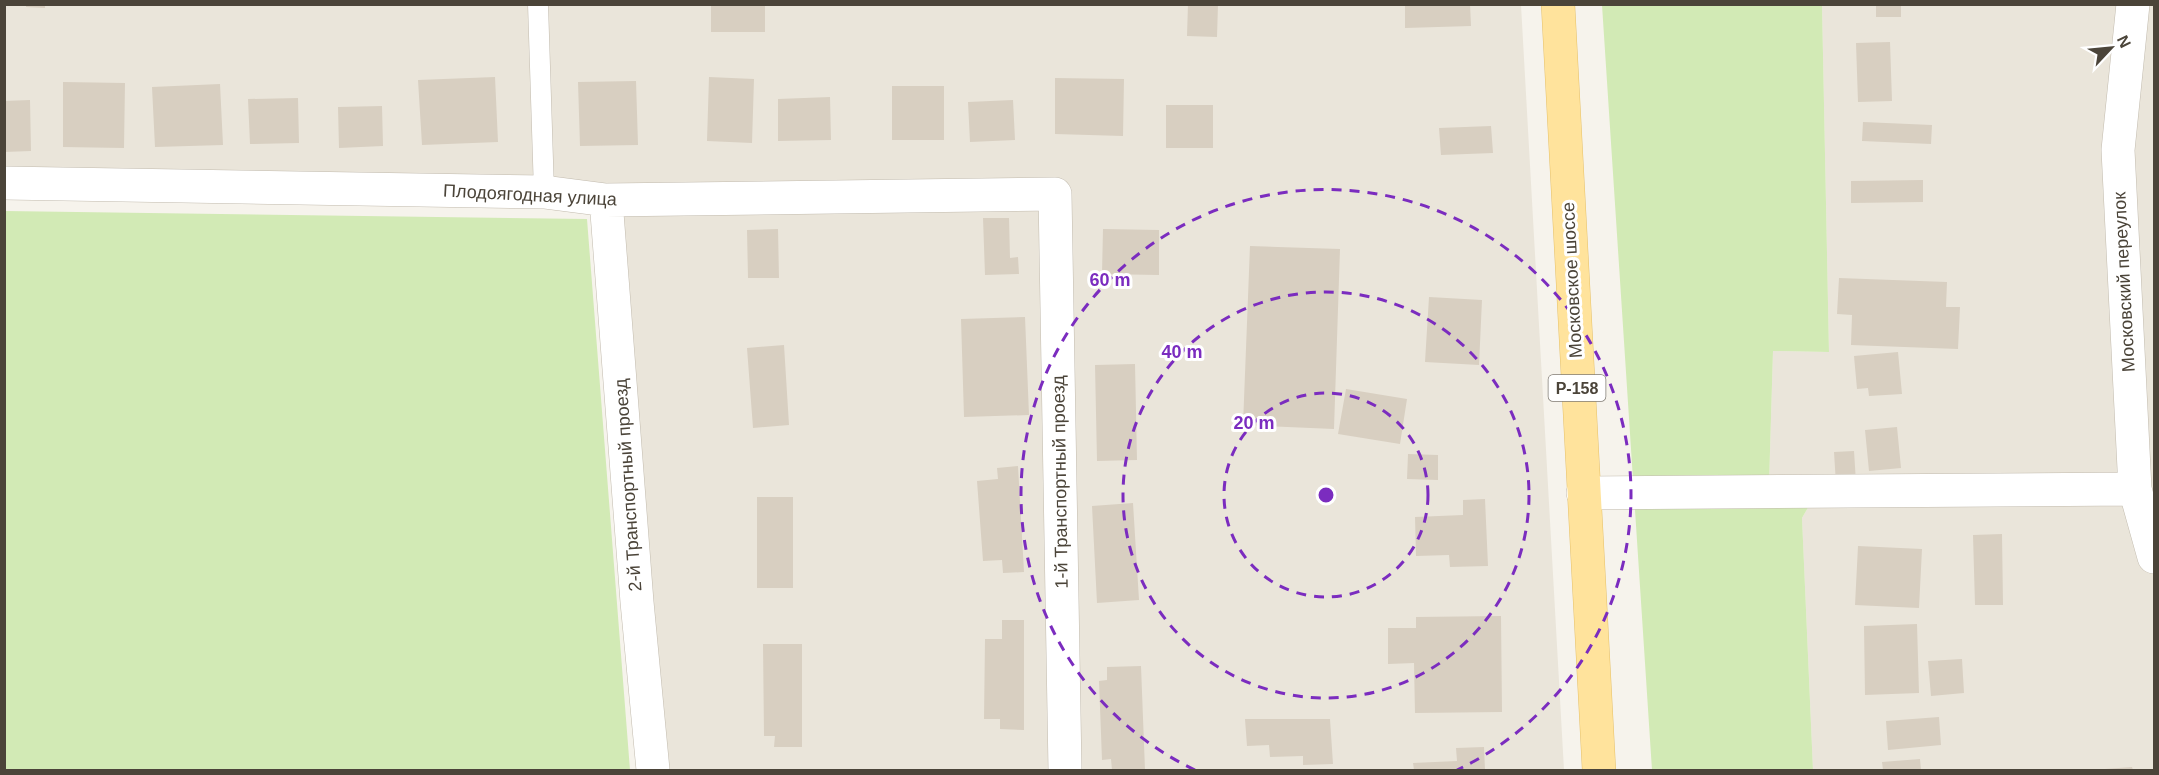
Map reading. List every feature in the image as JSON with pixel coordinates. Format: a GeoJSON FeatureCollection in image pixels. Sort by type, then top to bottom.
{"type":"FeatureCollection","features":[{"type":"Feature","properties":{"kind":"main road","name":"Московское шоссе"},"geometry":{"type":"LineString","coordinates":[[1558,4],[1599,771]]}},
{"type":"Feature","properties":{"kind":"street","name":"Московский переулок"},"geometry":{"type":"LineString","coordinates":[[2133,4],[2118,150],[2134,489],[2154,557]]}},
{"type":"Feature","properties":{"kind":"street","name":"Плодоягодная улица"},"geometry":{"type":"LineString","coordinates":[[4,183],[544,192],[606,200],[1055,194]]}},
{"type":"Feature","properties":{"kind":"street","name":"1-й Транспортный проезд"},"geometry":{"type":"LineString","coordinates":[[1055,194],[1065,771]]}},
{"type":"Feature","properties":{"kind":"street","name":"2-й Транспортный проезд"},"geometry":{"type":"LineString","coordinates":[[606,200],[637,602],[653,771]]}},
{"type":"Feature","properties":{"kind":"street"},"geometry":{"type":"LineString","coordinates":[[1583,493],[2134,489]]}},
{"type":"Feature","properties":{"kind":"lane"},"geometry":{"type":"LineString","coordinates":[[538,4],[544,192]]}},
{"type":"Feature","properties":{"kind":"shaded area"},"geometry":{"type":"Polygon","coordinates":[[[5,5],[1521,5],[1564,770],[655,770],[606,200],[5,183],[5,5]]]}},
{"type":"Feature","properties":{"kind":"shaded area"},"geometry":{"type":"Polygon","coordinates":[[[1822,5],[2154,5],[2154,770],[1813,770],[1802,518],[1821,485],[1769,485],[1773,351],[1829,352],[1822,5]]]}},
{"type":"Feature","properties":{"kind":"green space"},"geometry":{"type":"Polygon","coordinates":[[[1602,5],[1822,5],[1829,352],[1773,351],[1769,485],[1821,485],[1802,518],[1813,770],[1652,770],[1602,5]]]}},
{"type":"Feature","properties":{"kind":"green space"},"geometry":{"type":"Polygon","coordinates":[[[5,211],[587,219],[630,770],[5,770],[5,211]]]}},
{"type":"Feature","properties":{"kind":"building"},"geometry":{"type":"Polygon","coordinates":[[[26,4],[45,4],[45,8],[26,7],[26,4]]]}},
{"type":"Feature","properties":{"kind":"building"},"geometry":{"type":"Polygon","coordinates":[[[711,4],[765,4],[765,32],[711,32],[711,4]]]}},
{"type":"Feature","properties":{"kind":"building"},"geometry":{"type":"Polygon","coordinates":[[[1188,4],[1218,4],[1217,37],[1187,36],[1188,4]]]}},
{"type":"Feature","properties":{"kind":"building"},"geometry":{"type":"Polygon","coordinates":[[[1405,4],[1470,4],[1471,26],[1405,28],[1405,4]]]}},
{"type":"Feature","properties":{"kind":"building"},"geometry":{"type":"Polygon","coordinates":[[[1876,4],[1901,4],[1901,17],[1876,17],[1876,4]]]}},
{"type":"Feature","properties":{"kind":"building"},"geometry":{"type":"Polygon","coordinates":[[[1890,42],[1892,101],[1858,102],[1856,43],[1890,42]]]}},
{"type":"Feature","properties":{"kind":"building"},"geometry":{"type":"Polygon","coordinates":[[[495,77],[498,142],[422,145],[418,80],[495,77]]]}},
{"type":"Feature","properties":{"kind":"building"},"geometry":{"type":"Polygon","coordinates":[[[709,77],[754,79],[752,143],[707,141],[709,77]]]}},
{"type":"Feature","properties":{"kind":"building"},"geometry":{"type":"Polygon","coordinates":[[[1055,78],[1124,79],[1123,136],[1055,134],[1055,78]]]}},
{"type":"Feature","properties":{"kind":"building"},"geometry":{"type":"Polygon","coordinates":[[[636,81],[638,145],[580,146],[578,82],[636,81]]]}},
{"type":"Feature","properties":{"kind":"building"},"geometry":{"type":"Polygon","coordinates":[[[63,82],[125,83],[124,148],[63,147],[63,82]]]}},
{"type":"Feature","properties":{"kind":"building"},"geometry":{"type":"Polygon","coordinates":[[[220,84],[223,145],[155,147],[152,87],[220,84]]]}},
{"type":"Feature","properties":{"kind":"building"},"geometry":{"type":"Polygon","coordinates":[[[892,86],[944,86],[944,140],[892,140],[892,86]]]}},
{"type":"Feature","properties":{"kind":"building"},"geometry":{"type":"Polygon","coordinates":[[[830,97],[831,140],[778,141],[778,99],[830,97]]]}},
{"type":"Feature","properties":{"kind":"building"},"geometry":{"type":"Polygon","coordinates":[[[298,98],[299,143],[250,144],[248,99],[298,98]]]}},
{"type":"Feature","properties":{"kind":"building"},"geometry":{"type":"Polygon","coordinates":[[[30,100],[31,151],[4,152],[4,101],[30,100]]]}},
{"type":"Feature","properties":{"kind":"building"},"geometry":{"type":"Polygon","coordinates":[[[1013,100],[1015,140],[970,142],[968,102],[1013,100]]]}},
{"type":"Feature","properties":{"kind":"building"},"geometry":{"type":"Polygon","coordinates":[[[1166,105],[1213,105],[1213,148],[1166,148],[1166,105]]]}},
{"type":"Feature","properties":{"kind":"building"},"geometry":{"type":"Polygon","coordinates":[[[382,106],[383,146],[339,148],[338,107],[382,106]]]}},
{"type":"Feature","properties":{"kind":"building"},"geometry":{"type":"Polygon","coordinates":[[[1863,122],[1932,125],[1931,144],[1862,141],[1863,122]]]}},
{"type":"Feature","properties":{"kind":"building"},"geometry":{"type":"Polygon","coordinates":[[[1491,126],[1493,153],[1441,155],[1439,128],[1491,126]]]}},
{"type":"Feature","properties":{"kind":"building"},"geometry":{"type":"Polygon","coordinates":[[[1923,180],[1923,202],[1851,203],[1851,181],[1923,180]]]}},
{"type":"Feature","properties":{"kind":"building"},"geometry":{"type":"Polygon","coordinates":[[[983,218],[1009,218],[1010,258],[1018,257],[1019,274],[985,275],[983,218]]]}},
{"type":"Feature","properties":{"kind":"building"},"geometry":{"type":"Polygon","coordinates":[[[778,229],[779,278],[748,278],[747,230],[778,229]]]}},
{"type":"Feature","properties":{"kind":"building"},"geometry":{"type":"Polygon","coordinates":[[[1103,229],[1159,230],[1159,275],[1102,274],[1103,229]]]}},
{"type":"Feature","properties":{"kind":"building"},"geometry":{"type":"Polygon","coordinates":[[[1250,246],[1340,249],[1334,429],[1243,425],[1250,246]]]}},
{"type":"Feature","properties":{"kind":"building"},"geometry":{"type":"Polygon","coordinates":[[[1839,278],[1947,282],[1946,307],[1960,307],[1958,349],[1851,345],[1852,315],[1837,314],[1839,278]]]}},
{"type":"Feature","properties":{"kind":"building"},"geometry":{"type":"Polygon","coordinates":[[[1429,297],[1482,300],[1479,365],[1425,362],[1429,297]]]}},
{"type":"Feature","properties":{"kind":"building"},"geometry":{"type":"Polygon","coordinates":[[[1025,317],[1029,415],[964,417],[961,319],[1025,317]]]}},
{"type":"Feature","properties":{"kind":"building"},"geometry":{"type":"Polygon","coordinates":[[[784,345],[789,425],[753,428],[747,348],[784,345]]]}},
{"type":"Feature","properties":{"kind":"building"},"geometry":{"type":"Polygon","coordinates":[[[1898,352],[1902,394],[1869,396],[1868,388],[1857,389],[1854,356],[1898,352]]]}},
{"type":"Feature","properties":{"kind":"building"},"geometry":{"type":"Polygon","coordinates":[[[1135,364],[1137,460],[1097,461],[1095,365],[1135,364]]]}},
{"type":"Feature","properties":{"kind":"building"},"geometry":{"type":"Polygon","coordinates":[[[1346,389],[1407,399],[1400,444],[1338,434],[1346,389]]]}},
{"type":"Feature","properties":{"kind":"building"},"geometry":{"type":"Polygon","coordinates":[[[1897,427],[1901,468],[1869,471],[1865,430],[1897,427]]]}},
{"type":"Feature","properties":{"kind":"building"},"geometry":{"type":"Polygon","coordinates":[[[1854,451],[1856,482],[1836,484],[1834,452],[1854,451]]]}},
{"type":"Feature","properties":{"kind":"building"},"geometry":{"type":"Polygon","coordinates":[[[1408,454],[1438,455],[1438,480],[1407,479],[1408,454]]]}},
{"type":"Feature","properties":{"kind":"building"},"geometry":{"type":"Polygon","coordinates":[[[1018,466],[1024,572],[1003,573],[1002,560],[983,561],[977,481],[998,479],[997,468],[1018,466]]]}},
{"type":"Feature","properties":{"kind":"building"},"geometry":{"type":"Polygon","coordinates":[[[757,497],[793,497],[793,588],[757,588],[757,497]]]}},
{"type":"Feature","properties":{"kind":"building"},"geometry":{"type":"Polygon","coordinates":[[[1485,499],[1488,566],[1450,567],[1449,555],[1416,556],[1415,517],[1463,515],[1463,500],[1485,499]]]}},
{"type":"Feature","properties":{"kind":"building"},"geometry":{"type":"Polygon","coordinates":[[[1133,503],[1139,600],[1097,603],[1092,506],[1133,503]]]}},
{"type":"Feature","properties":{"kind":"building"},"geometry":{"type":"Polygon","coordinates":[[[2002,534],[2003,605],[1975,605],[1973,535],[2002,534]]]}},
{"type":"Feature","properties":{"kind":"building"},"geometry":{"type":"Polygon","coordinates":[[[1858,546],[1922,549],[1919,608],[1855,605],[1858,546]]]}},
{"type":"Feature","properties":{"kind":"building"},"geometry":{"type":"Polygon","coordinates":[[[1501,616],[1502,712],[1415,713],[1414,663],[1388,664],[1388,628],[1416,628],[1416,617],[1501,616]]]}},
{"type":"Feature","properties":{"kind":"building"},"geometry":{"type":"Polygon","coordinates":[[[1002,620],[1024,620],[1024,730],[1000,729],[1000,719],[984,719],[985,639],[1002,639],[1002,620]]]}},
{"type":"Feature","properties":{"kind":"building"},"geometry":{"type":"Polygon","coordinates":[[[1917,624],[1919,693],[1865,695],[1864,626],[1917,624]]]}},
{"type":"Feature","properties":{"kind":"building"},"geometry":{"type":"Polygon","coordinates":[[[763,644],[802,644],[802,747],[774,747],[775,736],[764,736],[763,644]]]}},
{"type":"Feature","properties":{"kind":"building"},"geometry":{"type":"Polygon","coordinates":[[[1962,659],[1964,693],[1931,696],[1928,661],[1962,659]]]}},
{"type":"Feature","properties":{"kind":"building"},"geometry":{"type":"Polygon","coordinates":[[[1141,666],[1145,770],[1112,770],[1111,759],[1102,760],[1099,681],[1107,680],[1107,667],[1141,666]]]}},
{"type":"Feature","properties":{"kind":"building"},"geometry":{"type":"Polygon","coordinates":[[[1939,717],[1941,745],[1888,750],[1886,721],[1939,717]]]}},
{"type":"Feature","properties":{"kind":"building"},"geometry":{"type":"Polygon","coordinates":[[[1245,719],[1330,719],[1333,764],[1303,765],[1303,756],[1270,757],[1269,745],[1247,746],[1245,719]]]}},
{"type":"Feature","properties":{"kind":"building"},"geometry":{"type":"Polygon","coordinates":[[[1484,747],[1485,770],[1414,770],[1413,763],[1457,761],[1456,748],[1484,747]]]}},
{"type":"Feature","properties":{"kind":"building"},"geometry":{"type":"Polygon","coordinates":[[[1920,759],[1921,770],[1883,770],[1882,762],[1920,759]]]}},
{"type":"Feature","properties":{"kind":"building"},"geometry":{"type":"Polygon","coordinates":[[[2132,767],[2133,770],[2105,770],[2105,769],[2132,767]]]}}]}
